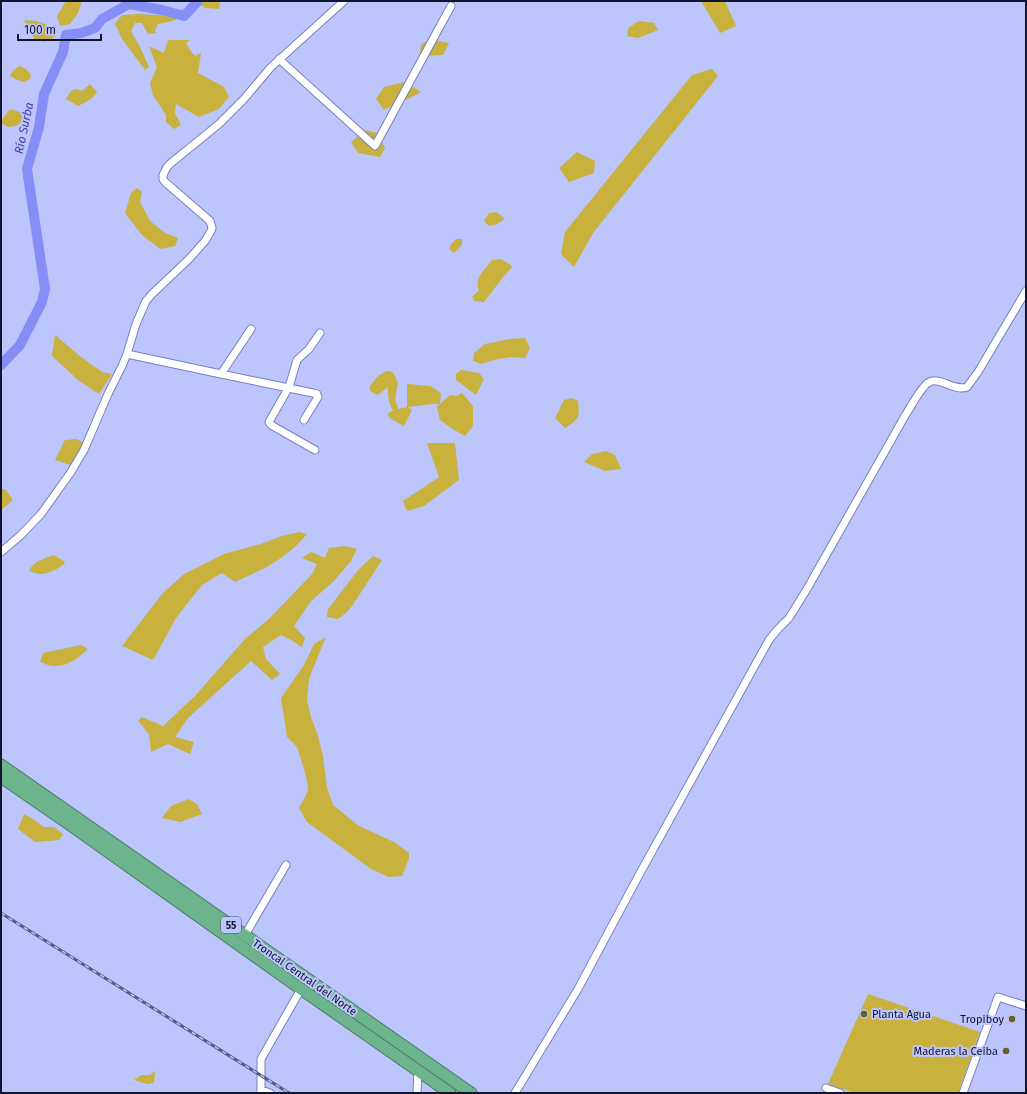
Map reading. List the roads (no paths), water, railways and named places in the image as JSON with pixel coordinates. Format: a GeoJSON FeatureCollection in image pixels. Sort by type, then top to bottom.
{"type":"FeatureCollection","features":[{"type":"Feature","properties":{"kind":"highway","name":"Troncal Central del Norte"},"geometry":{"type":"LineString","coordinates":[[1,764],[471,1093]]}},
{"type":"Feature","properties":{"kind":"highway","name":"Troncal Central del Norte"},"geometry":{"type":"LineString","coordinates":[[1,777],[418,1072],[450,1093]]}},
{"type":"Feature","properties":{"kind":"street"},"geometry":{"type":"LineString","coordinates":[[1,552],[21,535],[41,514],[71,472],[84,450],[127,354],[136,324],[146,301],[199,249],[211,231],[212,228],[210,221],[165,182],[163,179],[165,171],[171,163],[205,136],[233,110],[263,75],[344,1]]}},
{"type":"Feature","properties":{"kind":"street"},"geometry":{"type":"LineString","coordinates":[[280,59],[375,146],[451,6]]}},
{"type":"Feature","properties":{"kind":"street"},"geometry":{"type":"LineString","coordinates":[[515,1093],[578,989],[639,875],[769,640],[789,618],[800,600],[906,414],[924,386],[931,381],[937,381],[959,389],[967,387],[983,365],[1026,291]]}},
{"type":"Feature","properties":{"kind":"street"},"geometry":{"type":"LineString","coordinates":[[221,374],[251,329]]}},
{"type":"Feature","properties":{"kind":"street"},"geometry":{"type":"LineString","coordinates":[[315,450],[271,425],[269,422],[289,387],[297,360],[309,350],[320,334]]}},
{"type":"Feature","properties":{"kind":"street"},"geometry":{"type":"LineString","coordinates":[[127,354],[313,392],[317,394],[318,397],[304,420]]}},
{"type":"Feature","properties":{"kind":"street"},"geometry":{"type":"LineString","coordinates":[[245,935],[286,865]]}},
{"type":"Feature","properties":{"kind":"street"},"geometry":{"type":"LineString","coordinates":[[270,1093],[260,1092],[261,1059],[301,989]]}},
{"type":"Feature","properties":{"kind":"street"},"geometry":{"type":"LineString","coordinates":[[963,1093],[998,996],[1026,1006]]}},
{"type":"Feature","properties":{"kind":"street"},"geometry":{"type":"LineString","coordinates":[[417,1093],[418,1072]]}},
{"type":"Feature","properties":{"kind":"street"},"geometry":{"type":"LineString","coordinates":[[826,1088],[840,1093]]}},
{"type":"Feature","properties":{"kind":"waterway","name":"Río Surba"},"geometry":{"type":"LineString","coordinates":[[1,365],[20,345],[42,302],[45,289],[27,169],[39,127],[44,94],[63,52],[66,35],[81,33],[95,28],[102,19],[129,4],[184,16],[198,1]]}},
{"type":"Feature","properties":{"kind":"railway"},"geometry":{"type":"LineString","coordinates":[[1,913],[289,1093]]}},
{"type":"Feature","properties":{"kind":"place","name":"Planta Agua"},"geometry":{"type":"Point","coordinates":[864,1014]}},
{"type":"Feature","properties":{"kind":"place","name":"Tropiboy"},"geometry":{"type":"Point","coordinates":[1012,1019]}},
{"type":"Feature","properties":{"kind":"place","name":"Maderas la Ceiba"},"geometry":{"type":"Point","coordinates":[1006,1051]}}]}
